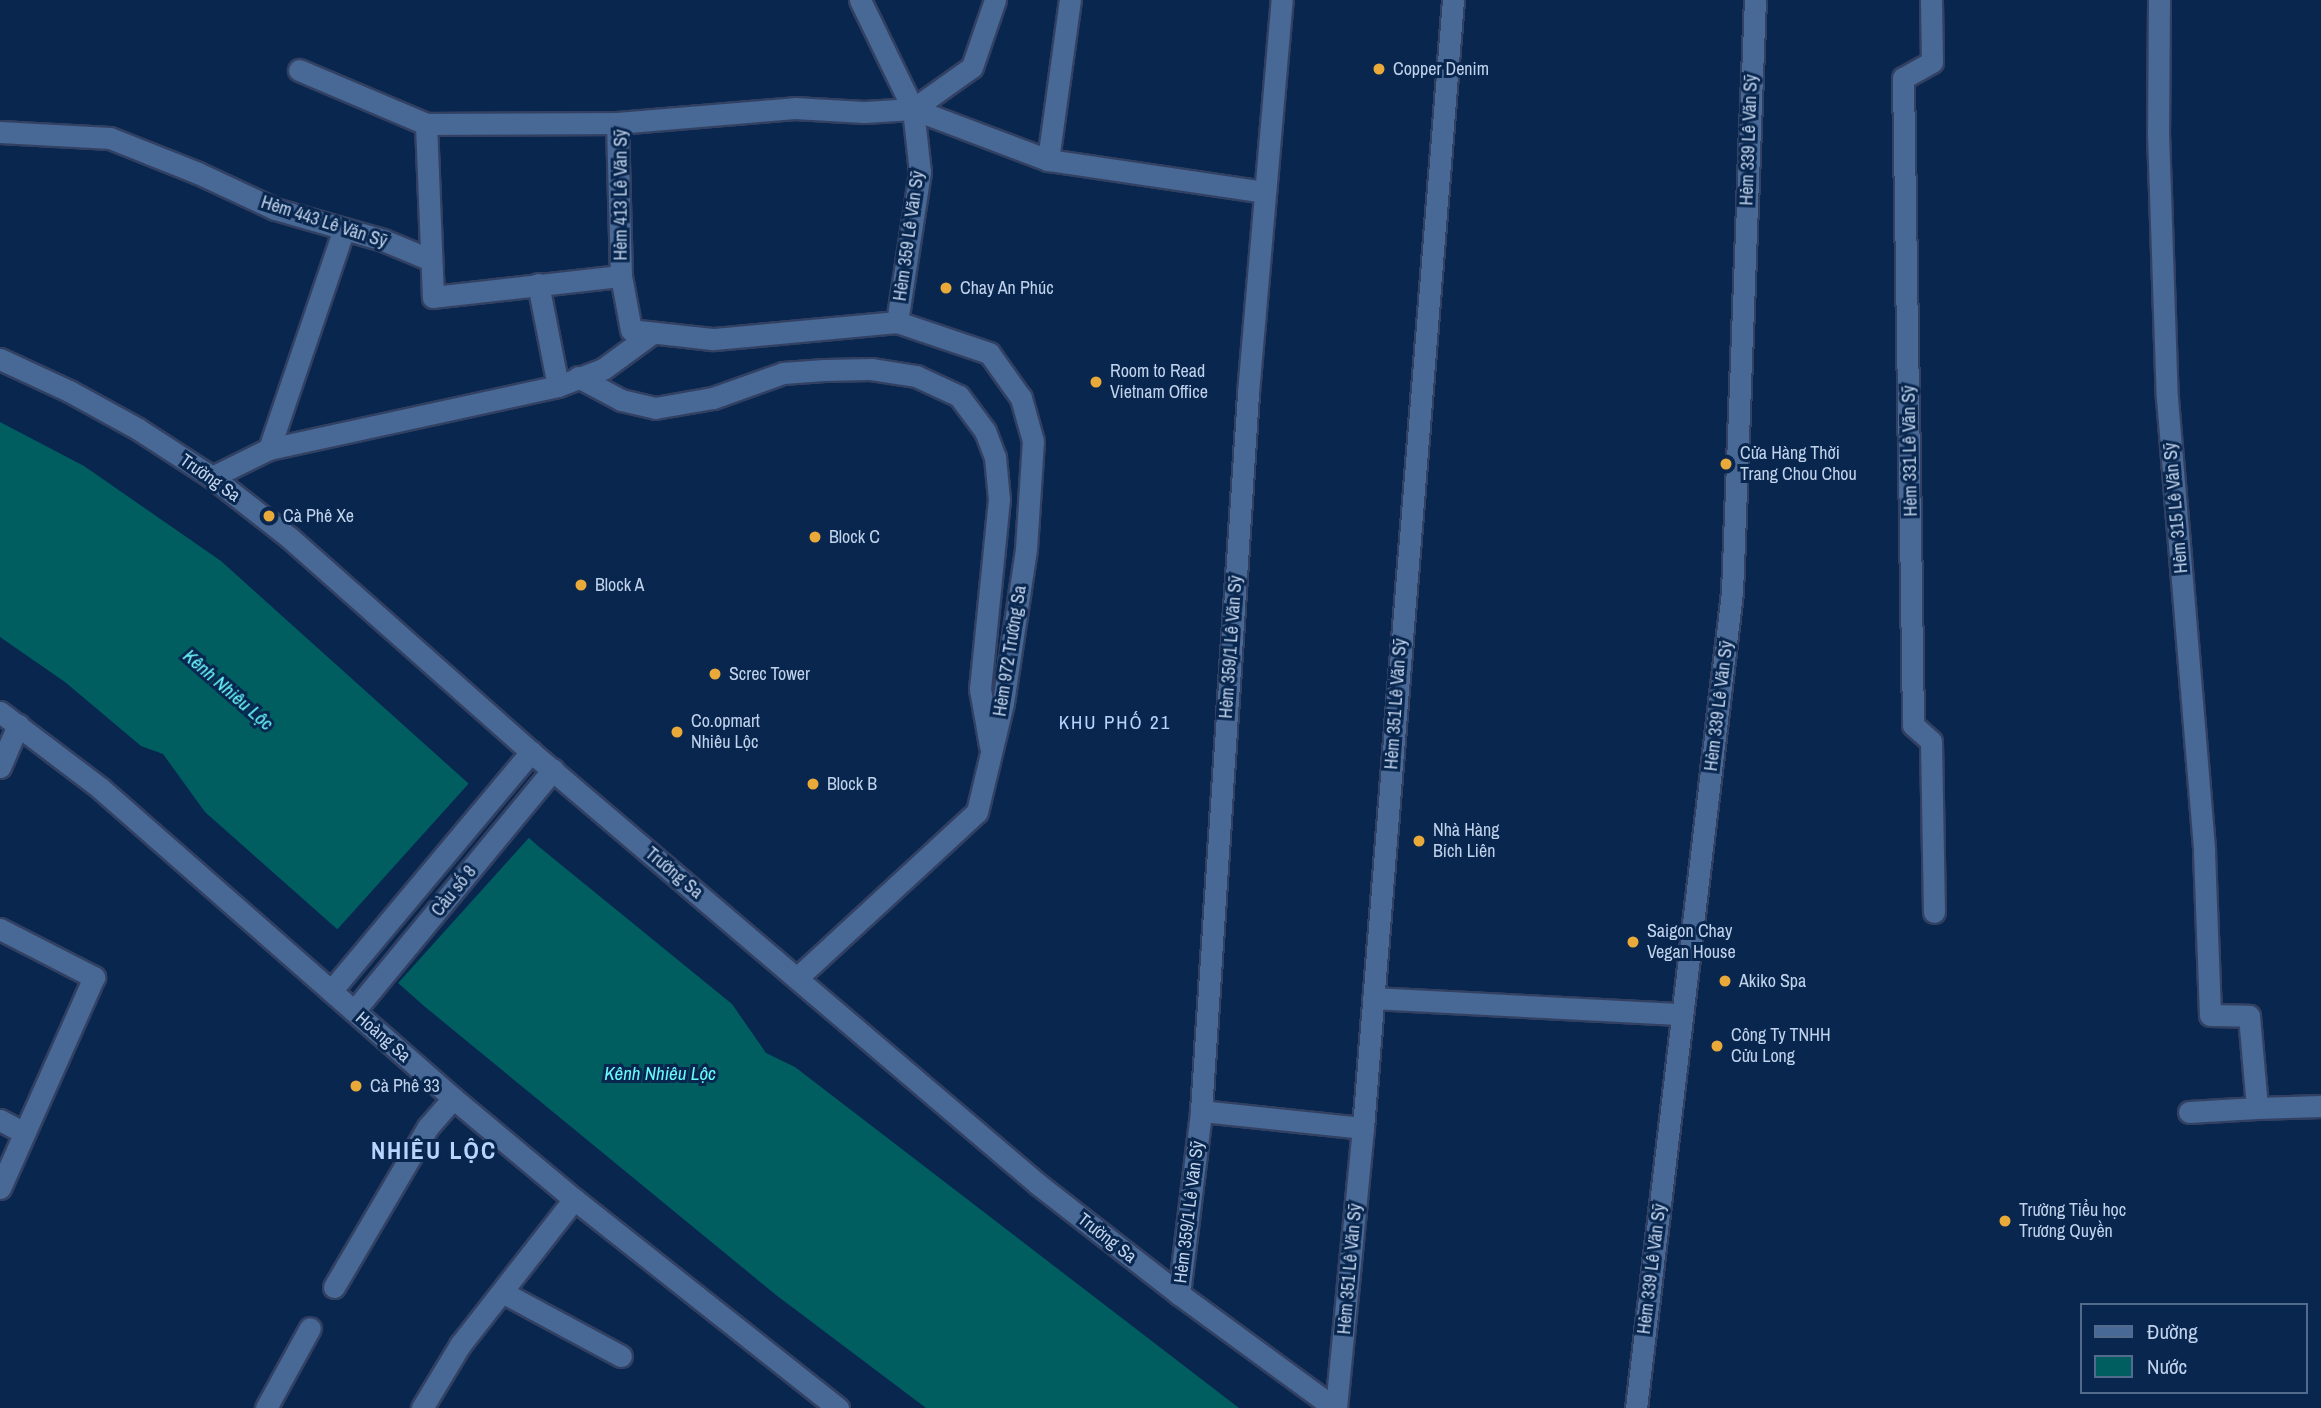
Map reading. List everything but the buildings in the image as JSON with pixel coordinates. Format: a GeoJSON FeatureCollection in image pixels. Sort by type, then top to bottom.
{"type":"FeatureCollection","features":[{"type":"Feature","properties":{"kind":"street"},"geometry":{"type":"LineString","coordinates":[[860,0],[913,109],[1048,160],[1264,192]]}},
{"type":"Feature","properties":{"kind":"street"},"geometry":{"type":"LineString","coordinates":[[913,109],[972,67],[995,0]]}},
{"type":"Feature","properties":{"kind":"street"},"geometry":{"type":"LineString","coordinates":[[1048,160],[1070,0]]}},
{"type":"Feature","properties":{"kind":"street","name":"Hẻm 359/1 Lê Văn Sỹ"},"geometry":{"type":"LineString","coordinates":[[1179,1294],[1201,1111],[1264,192],[1282,0]]}},
{"type":"Feature","properties":{"kind":"street","name":"Hẻm 351 Lê Văn Sỹ"},"geometry":{"type":"LineString","coordinates":[[1336,1408],[1363,1128],[1453,0]]}},
{"type":"Feature","properties":{"kind":"street","name":"Hẻm 339 Lê Văn Sỹ"},"geometry":{"type":"LineString","coordinates":[[1636,1408],[1732,592],[1755,0]]}},
{"type":"Feature","properties":{"kind":"street","name":"Hẻm 331 Lê Văn Sỹ"},"geometry":{"type":"LineString","coordinates":[[1931,0],[1932,62],[1903,78],[1913,725],[1931,741],[1934,912]]}},
{"type":"Feature","properties":{"kind":"street","name":"Hẻm 315 Lê Văn Sỹ"},"geometry":{"type":"LineString","coordinates":[[2160,0],[2158,133],[2167,398],[2204,850],[2210,1015],[2249,1016],[2257,1108]]}},
{"type":"Feature","properties":{"kind":"street"},"geometry":{"type":"LineString","coordinates":[[299,70],[426,124],[617,122]]}},
{"type":"Feature","properties":{"kind":"street","name":"Hẻm 413 Lê Văn Sỹ"},"geometry":{"type":"LineString","coordinates":[[651,334],[631,330],[621,276],[617,122],[794,108],[864,112],[913,109]]}},
{"type":"Feature","properties":{"kind":"street","name":"Hẻm 359 Lê Văn Sỹ"},"geometry":{"type":"LineString","coordinates":[[897,322],[920,172],[913,109]]}},
{"type":"Feature","properties":{"kind":"street"},"geometry":{"type":"LineString","coordinates":[[426,124],[433,297],[621,276]]}},
{"type":"Feature","properties":{"kind":"street","name":"Hẻm 443 Lê Văn Sỹ"},"geometry":{"type":"LineString","coordinates":[[0,132],[110,138],[198,173],[275,209],[383,240],[431,260]]}},
{"type":"Feature","properties":{"kind":"street"},"geometry":{"type":"LineString","coordinates":[[269,449],[344,229]]}},
{"type":"Feature","properties":{"kind":"street"},"geometry":{"type":"LineString","coordinates":[[538,284],[558,386]]}},
{"type":"Feature","properties":{"kind":"street"},"geometry":{"type":"LineString","coordinates":[[212,477],[269,449],[558,386],[603,369],[651,334],[712,339],[897,322]]}},
{"type":"Feature","properties":{"kind":"street","name":"Hẻm 972 Trường Sa"},"geometry":{"type":"LineString","coordinates":[[798,978],[977,812],[1003,703],[1026,549],[1033,441],[1021,398],[989,353],[897,322]]}},
{"type":"Feature","properties":{"kind":"street","name":"Trường Sa"},"geometry":{"type":"LineString","coordinates":[[0,359],[69,391],[127,423],[212,477],[290,538],[531,752],[1040,1185],[1179,1294],[1336,1408]]}},
{"type":"Feature","properties":{"kind":"street"},"geometry":{"type":"LineString","coordinates":[[578,377],[621,400],[655,408],[713,398],[783,373],[824,370],[871,369],[916,376],[959,396],[985,431],[995,457],[999,499],[980,688],[992,754]]}},
{"type":"Feature","properties":{"kind":"street","name":"Hoàng Sa"},"geometry":{"type":"LineString","coordinates":[[0,712],[100,788],[453,1098],[574,1199],[838,1408]]}},
{"type":"Feature","properties":{"kind":"street"},"geometry":{"type":"LineString","coordinates":[[0,767],[18,725]]}},
{"type":"Feature","properties":{"kind":"street","name":"Cầu số 8"},"geometry":{"type":"LineString","coordinates":[[331,991],[531,752]]}},
{"type":"Feature","properties":{"kind":"street","name":"Cầu số 8"},"geometry":{"type":"LineString","coordinates":[[354,1011],[553,770]]}},
{"type":"Feature","properties":{"kind":"street"},"geometry":{"type":"LineString","coordinates":[[0,929],[94,977],[0,1188]]}},
{"type":"Feature","properties":{"kind":"street"},"geometry":{"type":"LineString","coordinates":[[1373,998],[1682,1014]]}},
{"type":"Feature","properties":{"kind":"street"},"geometry":{"type":"LineString","coordinates":[[334,1287],[428,1127],[453,1098]]}},
{"type":"Feature","properties":{"kind":"street"},"geometry":{"type":"LineString","coordinates":[[2189,1112],[2321,1106]]}},
{"type":"Feature","properties":{"kind":"street"},"geometry":{"type":"LineString","coordinates":[[1201,1111],[1363,1128]]}},
{"type":"Feature","properties":{"kind":"street"},"geometry":{"type":"LineString","coordinates":[[0,1120],[23,1132]]}},
{"type":"Feature","properties":{"kind":"street"},"geometry":{"type":"LineString","coordinates":[[422,1408],[460,1345],[574,1199]]}},
{"type":"Feature","properties":{"kind":"street"},"geometry":{"type":"LineString","coordinates":[[502,1292],[621,1356]]}},
{"type":"Feature","properties":{"kind":"street"},"geometry":{"type":"LineString","coordinates":[[266,1408],[310,1328]]}},
{"type":"Feature","properties":{"kind":"water","name":"Kênh Nhiêu Lộc"},"geometry":{"type":"Polygon","coordinates":[[[0,422],[84,466],[221,561],[538,846],[732,1004],[766,1053],[795,1067],[1239,1408],[926,1408],[776,1295],[424,1006],[205,812],[163,754],[141,746],[65,682],[0,637],[0,422]]]}},
{"type":"Feature","properties":{"kind":"pier"},"geometry":{"type":"Polygon","coordinates":[[[471,781],[531,835],[395,986],[335,932],[471,781]]]}},
{"type":"Feature","properties":{"kind":"place","name":"Copper Denim"},"geometry":{"type":"Point","coordinates":[1379,69]}},
{"type":"Feature","properties":{"kind":"place","name":"Chay An Phúc"},"geometry":{"type":"Point","coordinates":[946,288]}},
{"type":"Feature","properties":{"kind":"place","name":"Room to Read Vietnam Office"},"geometry":{"type":"Point","coordinates":[1096,382]}},
{"type":"Feature","properties":{"kind":"place","name":"Cửa Hàng Thời Trang Chou Chou"},"geometry":{"type":"Point","coordinates":[1726,464]}},
{"type":"Feature","properties":{"kind":"place","name":"Cà Phê Xe"},"geometry":{"type":"Point","coordinates":[269,516]}},
{"type":"Feature","properties":{"kind":"place","name":"Block C"},"geometry":{"type":"Point","coordinates":[815,537]}},
{"type":"Feature","properties":{"kind":"place","name":"Block A"},"geometry":{"type":"Point","coordinates":[581,585]}},
{"type":"Feature","properties":{"kind":"place","name":"Screc Tower"},"geometry":{"type":"Point","coordinates":[715,674]}},
{"type":"Feature","properties":{"kind":"place","name":"Co.opmart Nhiêu Lộc"},"geometry":{"type":"Point","coordinates":[677,732]}},
{"type":"Feature","properties":{"kind":"place","name":"Block B"},"geometry":{"type":"Point","coordinates":[813,784]}},
{"type":"Feature","properties":{"kind":"place","name":"Nhà Hàng Bích Liên"},"geometry":{"type":"Point","coordinates":[1419,841]}},
{"type":"Feature","properties":{"kind":"place","name":"Saigon Chay Vegan House"},"geometry":{"type":"Point","coordinates":[1633,942]}},
{"type":"Feature","properties":{"kind":"place","name":"Akiko Spa"},"geometry":{"type":"Point","coordinates":[1725,981]}},
{"type":"Feature","properties":{"kind":"place","name":"Công Ty TNHH Cửu Long"},"geometry":{"type":"Point","coordinates":[1717,1046]}},
{"type":"Feature","properties":{"kind":"place","name":"Cà Phê 33"},"geometry":{"type":"Point","coordinates":[356,1086]}},
{"type":"Feature","properties":{"kind":"place","name":"Trường Tiểu học Trương Quyền"},"geometry":{"type":"Point","coordinates":[2005,1221]}},
{"type":"Feature","properties":{"kind":"district","name":"KHU PHỐ 21"},"geometry":{"type":"Point","coordinates":[1115,723]}},
{"type":"Feature","properties":{"kind":"district","name":"NHIÊU LỘC"},"geometry":{"type":"Point","coordinates":[434,1151]}}]}
